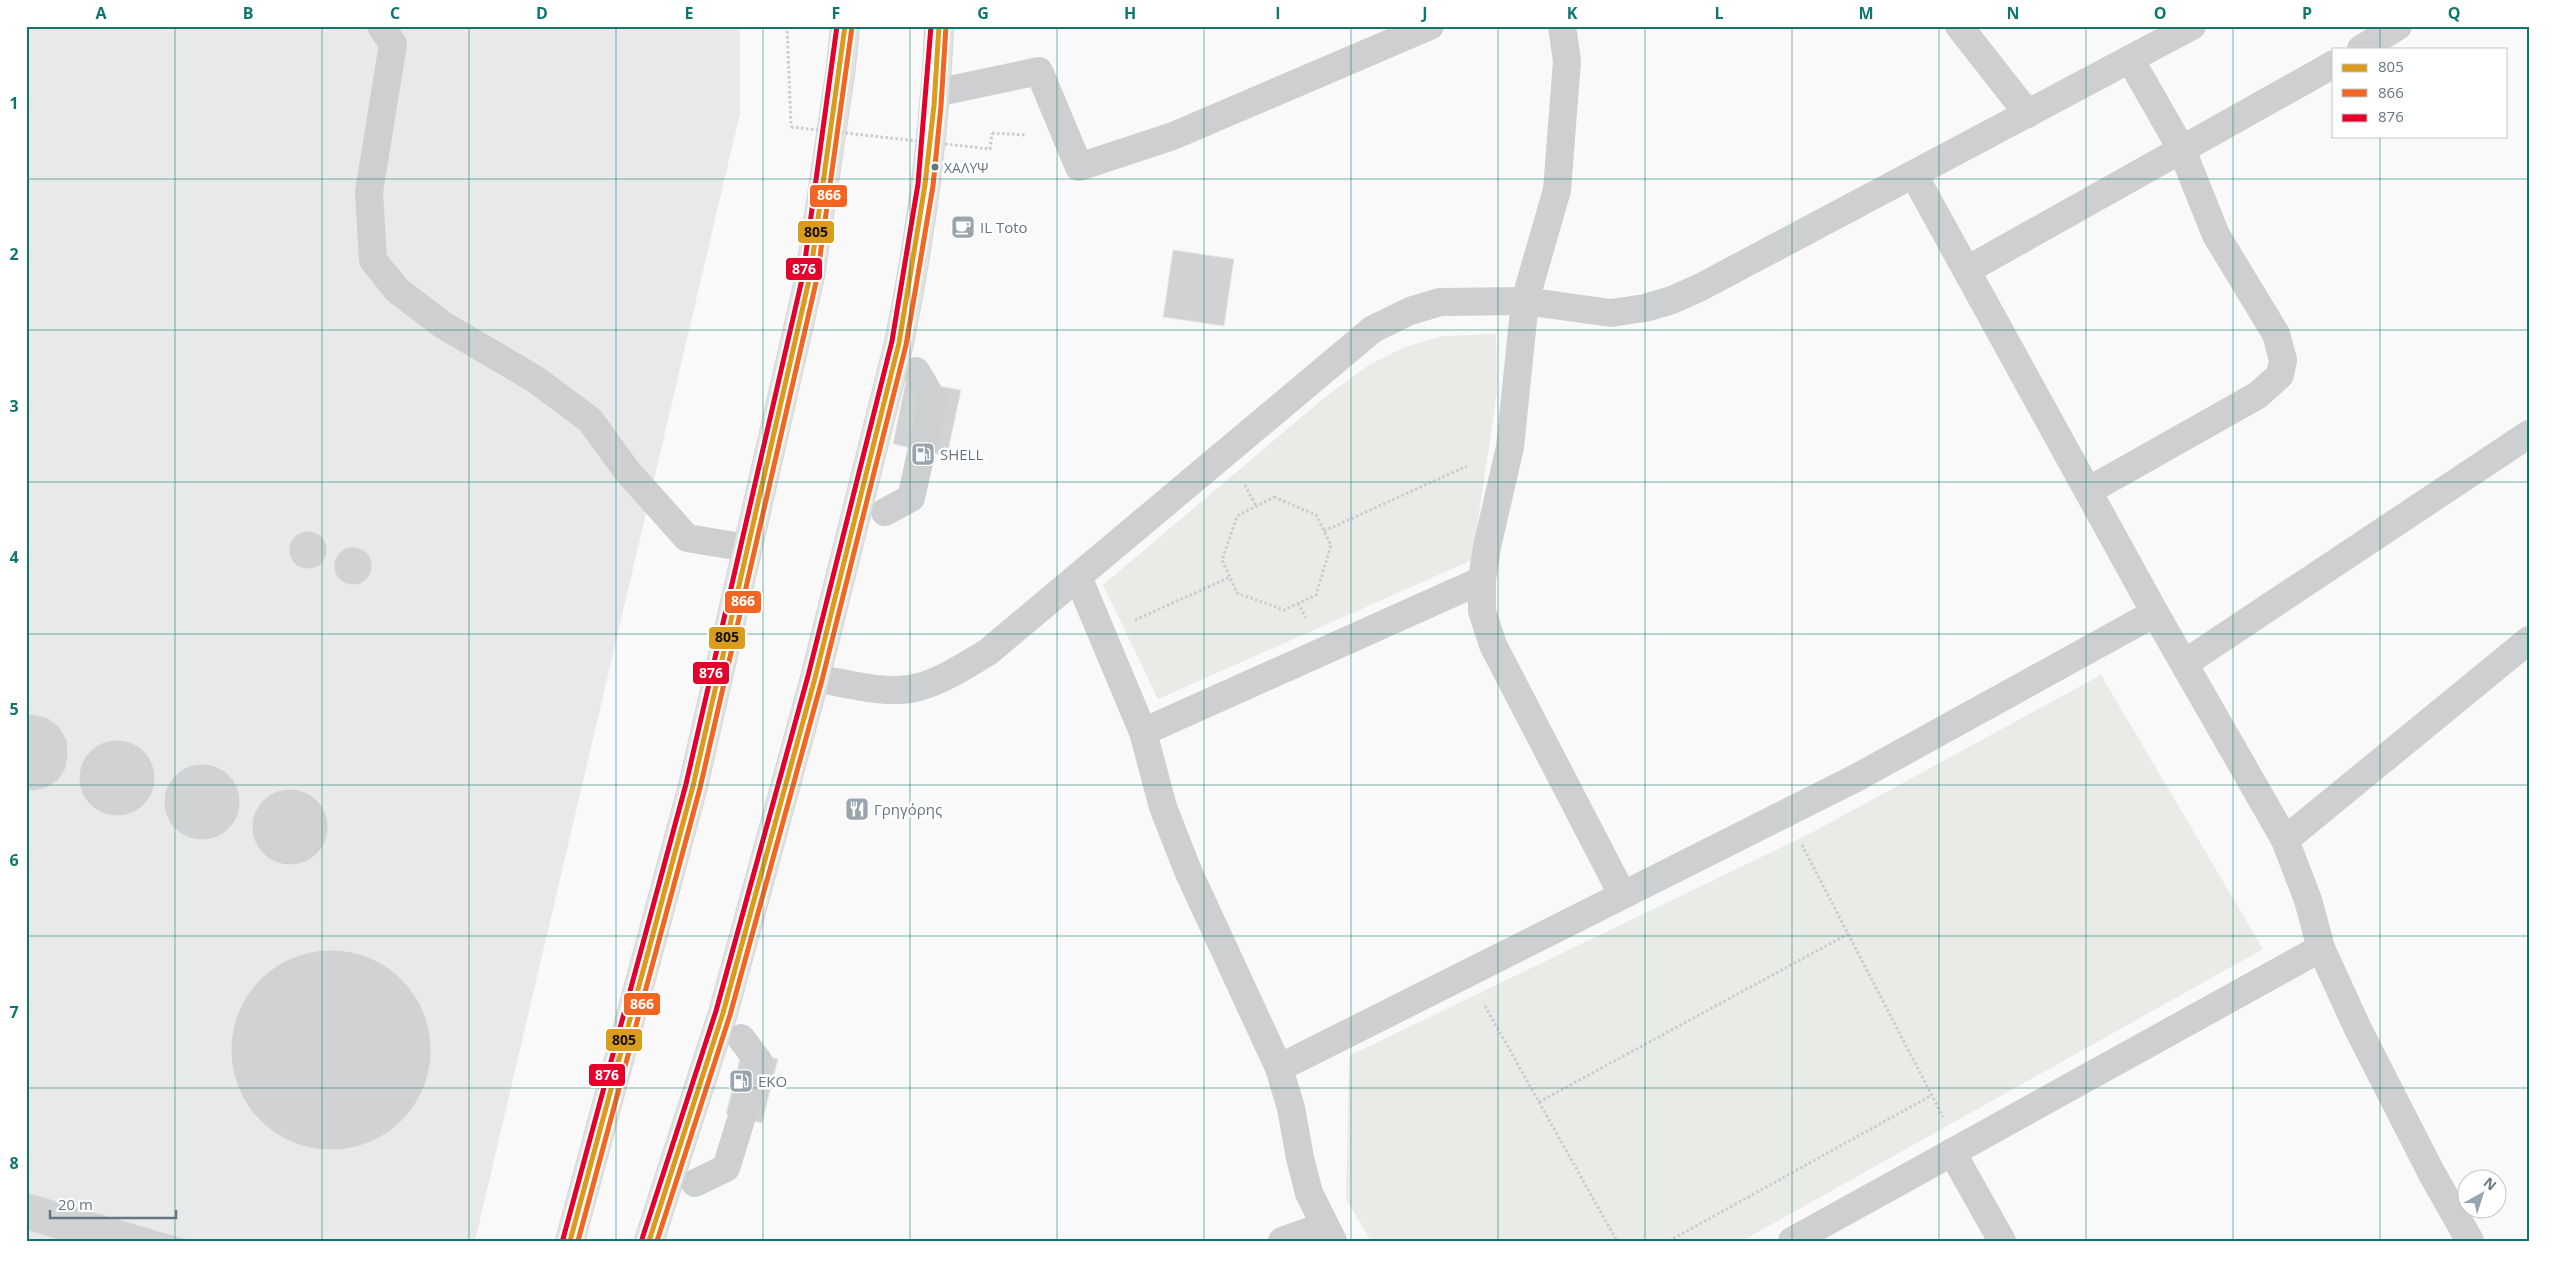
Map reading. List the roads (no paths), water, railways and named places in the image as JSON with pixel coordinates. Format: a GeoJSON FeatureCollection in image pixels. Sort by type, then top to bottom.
{"type":"FeatureCollection","features":[{"type":"Feature","properties":{"kind":"highway"},"geometry":{"type":"LineString","coordinates":[[570,1241],[693,786],[810,276],[841,67],[845,26]]}},
{"type":"Feature","properties":{"kind":"highway"},"geometry":{"type":"LineString","coordinates":[[650,1241],[723,1013],[815,678],[908,300],[935,93],[938,26]]}},
{"type":"Feature","properties":{"kind":"street"},"geometry":{"type":"LineString","coordinates":[[381,26],[393,44],[369,192],[373,260],[397,290],[443,326],[535,379],[590,420],[627,471],[687,538],[747,548]]}},
{"type":"Feature","properties":{"kind":"street"},"geometry":{"type":"LineString","coordinates":[[935,93],[1039,70],[1079,167],[1173,136],[1430,26]]}},
{"type":"Feature","properties":{"kind":"street"},"geometry":{"type":"LineString","coordinates":[[1562,26],[1567,61],[1557,190],[1525,301],[1510,447],[1487,547],[1482,580],[1482,611],[1493,645],[1622,894]]}},
{"type":"Feature","properties":{"kind":"street"},"geometry":{"type":"LineString","coordinates":[[1959,26],[2028,114]]}},
{"type":"Feature","properties":{"kind":"street"},"geometry":{"type":"LineString","coordinates":[[815,678],[880,690],[917,688],[951,674],[988,652],[1373,329],[1410,311],[1440,302],[1525,301],[1610,313],[1646,308],[1672,300],[1701,287],[1914,176],[2192,26]]}},
{"type":"Feature","properties":{"kind":"street"},"geometry":{"type":"LineString","coordinates":[[2363,48],[2398,26]]}},
{"type":"Feature","properties":{"kind":"street"},"geometry":{"type":"LineString","coordinates":[[2088,491],[2258,395],[2280,375],[2283,360],[2276,334],[2216,235],[2182,150],[2130,60]]}},
{"type":"Feature","properties":{"kind":"street"},"geometry":{"type":"LineString","coordinates":[[1967,270],[2332,65]]}},
{"type":"Feature","properties":{"kind":"street"},"geometry":{"type":"LineString","coordinates":[[1914,176],[2155,613],[2285,840],[2308,900],[2321,948],[2370,1053],[2431,1172],[2470,1241]]}},
{"type":"Feature","properties":{"kind":"street"},"geometry":{"type":"LineString","coordinates":[[885,512],[911,498],[933,400],[916,371]]}},
{"type":"Feature","properties":{"kind":"street"},"geometry":{"type":"LineString","coordinates":[[2185,663],[2529,434]]}},
{"type":"Feature","properties":{"kind":"street"},"geometry":{"type":"LineString","coordinates":[[1078,577],[1143,732],[1163,807],[1188,871],[1279,1068],[1291,1108],[1300,1158],[1309,1193],[1329,1233],[1282,1241]]}},
{"type":"Feature","properties":{"kind":"street"},"geometry":{"type":"LineString","coordinates":[[1143,732],[1482,580]]}},
{"type":"Feature","properties":{"kind":"street"},"geometry":{"type":"LineString","coordinates":[[1279,1068],[1856,778],[2155,613]]}},
{"type":"Feature","properties":{"kind":"street"},"geometry":{"type":"LineString","coordinates":[[2285,840],[2529,640]]}},
{"type":"Feature","properties":{"kind":"street"},"geometry":{"type":"LineString","coordinates":[[1808,1237],[1955,1150],[2321,948]]}},
{"type":"Feature","properties":{"kind":"street"},"geometry":{"type":"LineString","coordinates":[[695,1183],[726,1168],[759,1062],[741,1038]]}},
{"type":"Feature","properties":{"kind":"street"},"geometry":{"type":"LineString","coordinates":[[1955,1150],[2002,1241]]}},
{"type":"Feature","properties":{"kind":"place","name":"ΧΑΛΥΨ"},"geometry":{"type":"Point","coordinates":[935,167]}},
{"type":"Feature","properties":{"kind":"place","name":"IL Toto"},"geometry":{"type":"Point","coordinates":[963,227]}},
{"type":"Feature","properties":{"kind":"place","name":"SHELL"},"geometry":{"type":"Point","coordinates":[923,454]}},
{"type":"Feature","properties":{"kind":"place","name":"Γρηγόρης"},"geometry":{"type":"Point","coordinates":[857,809]}},
{"type":"Feature","properties":{"kind":"place","name":"EKO"},"geometry":{"type":"Point","coordinates":[741,1081]}}]}
